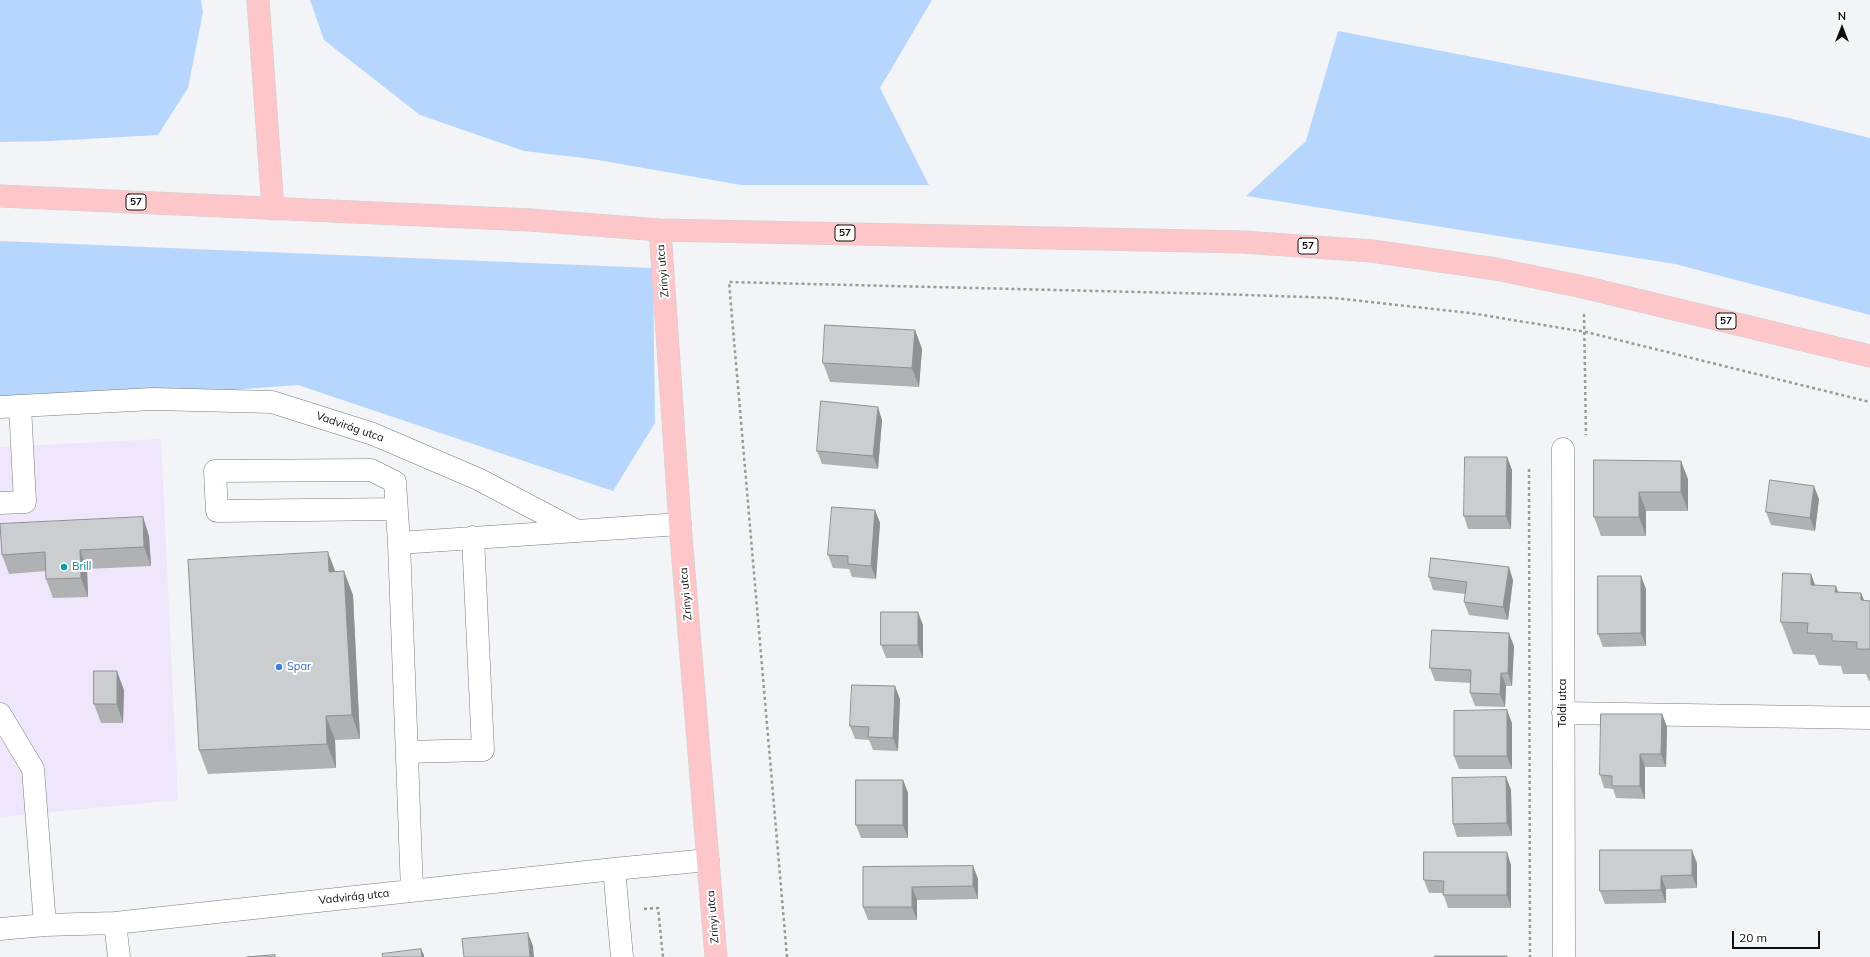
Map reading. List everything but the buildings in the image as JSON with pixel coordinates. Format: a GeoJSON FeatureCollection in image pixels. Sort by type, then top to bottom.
{"type":"FeatureCollection","features":[{"type":"Feature","properties":{"kind":"main road"},"geometry":{"type":"LineString","coordinates":[[258,0],[273,209]]}},
{"type":"Feature","properties":{"kind":"main road","name":"57"},"geometry":{"type":"LineString","coordinates":[[0,196],[530,220],[660,230],[1243,242],[1372,250],[1496,269],[1870,356]]}},
{"type":"Feature","properties":{"kind":"main road","name":"Zrínyi utca"},"geometry":{"type":"LineString","coordinates":[[660,230],[680,524],[716,957]]}},
{"type":"Feature","properties":{"kind":"street","name":"Vadvirág utca"},"geometry":{"type":"LineString","coordinates":[[10,407],[154,399],[272,402],[373,434],[478,479],[577,531]]}},
{"type":"Feature","properties":{"kind":"street"},"geometry":{"type":"LineString","coordinates":[[0,503],[25,502],[10,407]]}},
{"type":"Feature","properties":{"kind":"street","name":"Toldi utca"},"geometry":{"type":"LineString","coordinates":[[1563,449],[1564,957]]}},
{"type":"Feature","properties":{"kind":"street"},"geometry":{"type":"LineString","coordinates":[[396,509],[217,511],[215,471],[371,470],[395,482],[399,543],[412,891]]}},
{"type":"Feature","properties":{"kind":"street"},"geometry":{"type":"LineString","coordinates":[[399,543],[680,524]]}},
{"type":"Feature","properties":{"kind":"street"},"geometry":{"type":"LineString","coordinates":[[407,752],[483,750],[473,537]]}},
{"type":"Feature","properties":{"kind":"street"},"geometry":{"type":"LineString","coordinates":[[1563,713],[1870,718]]}},
{"type":"Feature","properties":{"kind":"street"},"geometry":{"type":"LineString","coordinates":[[0,714],[33,769],[45,925]]}},
{"type":"Feature","properties":{"kind":"street","name":"Vadvirág utca"},"geometry":{"type":"LineString","coordinates":[[0,929],[45,925],[115,924],[708,860]]}},
{"type":"Feature","properties":{"kind":"street"},"geometry":{"type":"LineString","coordinates":[[614,869],[622,957]]}},
{"type":"Feature","properties":{"kind":"street"},"geometry":{"type":"LineString","coordinates":[[115,924],[119,957]]}},
{"type":"Feature","properties":{"kind":"path"},"geometry":{"type":"LineString","coordinates":[[787,957],[729,282],[1334,298],[1470,313],[1586,332],[1870,402]]}},
{"type":"Feature","properties":{"kind":"path"},"geometry":{"type":"LineString","coordinates":[[1529,469],[1530,957]]}},
{"type":"Feature","properties":{"kind":"path"},"geometry":{"type":"LineString","coordinates":[[618,911],[658,908],[663,957]]}},
{"type":"Feature","properties":{"kind":"shaded area"},"geometry":{"type":"Polygon","coordinates":[[[0,0],[201,0],[203,12],[188,88],[158,135],[50,141],[0,142],[0,0]]]}},
{"type":"Feature","properties":{"kind":"shaded area"},"geometry":{"type":"Polygon","coordinates":[[[310,0],[932,0],[880,88],[929,185],[741,185],[592,159],[524,151],[420,115],[324,40],[310,0]]]}},
{"type":"Feature","properties":{"kind":"shaded area"},"geometry":{"type":"Polygon","coordinates":[[[1338,31],[1789,118],[1870,138],[1870,315],[1675,264],[1246,196],[1306,141],[1338,31]]]}},
{"type":"Feature","properties":{"kind":"shaded area"},"geometry":{"type":"Polygon","coordinates":[[[0,241],[653,268],[655,423],[613,491],[298,385],[0,407],[0,241]]]}},
{"type":"Feature","properties":{"kind":"shaded area"},"geometry":{"type":"Polygon","coordinates":[[[161,439],[178,800],[0,817],[0,447],[161,439]]]}},
{"type":"Feature","properties":{"kind":"place","name":"Brill"},"geometry":{"type":"Point","coordinates":[64,567]}},
{"type":"Feature","properties":{"kind":"place","name":"Spar"},"geometry":{"type":"Point","coordinates":[279,667]}}]}
